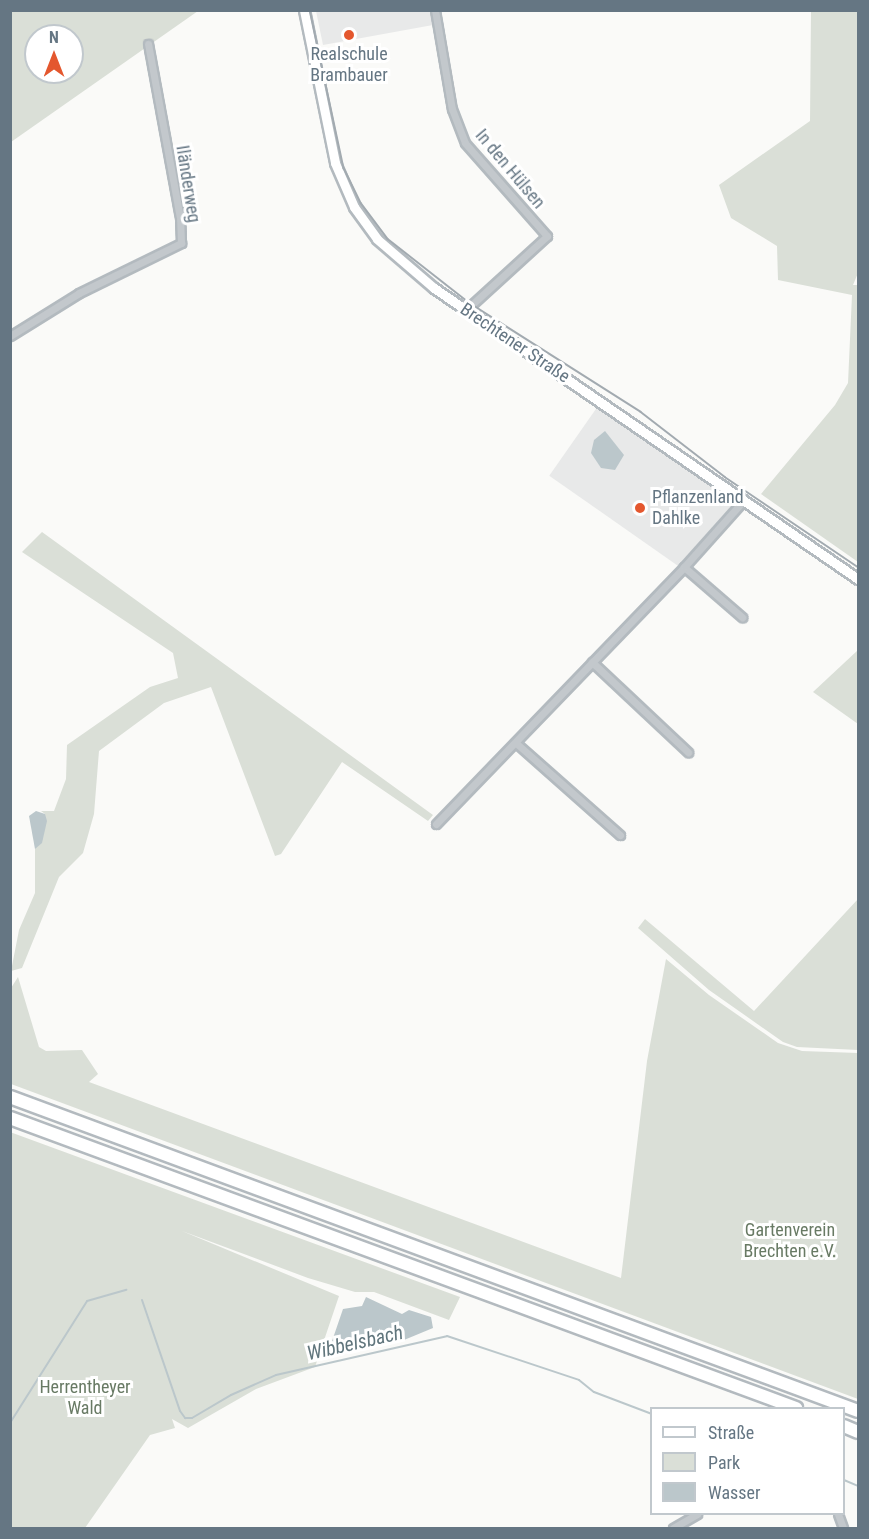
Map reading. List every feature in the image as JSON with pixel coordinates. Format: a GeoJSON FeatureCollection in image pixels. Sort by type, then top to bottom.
{"type":"FeatureCollection","features":[{"type":"Feature","properties":{"kind":"highway"},"geometry":{"type":"LineString","coordinates":[[10,1097],[858,1411]]}},
{"type":"Feature","properties":{"kind":"highway"},"geometry":{"type":"LineString","coordinates":[[10,1118],[793,1407]]}},
{"type":"Feature","properties":{"kind":"main road","name":"Brechtener Straße"},"geometry":{"type":"LineString","coordinates":[[304,10],[328,140],[350,200],[369,230],[393,255],[466,310],[858,579]]}},
{"type":"Feature","properties":{"kind":"street","name":"In den Hülsen"},"geometry":{"type":"LineString","coordinates":[[435,10],[452,109],[465,143],[547,236],[466,310]]}},
{"type":"Feature","properties":{"kind":"street","name":"Iländerweg"},"geometry":{"type":"LineString","coordinates":[[10,336],[96,284],[181,243],[180,218],[148,44]]}},
{"type":"Feature","properties":{"kind":"street"},"geometry":{"type":"LineString","coordinates":[[436,824],[684,567],[744,500]]}},
{"type":"Feature","properties":{"kind":"street"},"geometry":{"type":"LineString","coordinates":[[684,567],[742,617]]}},
{"type":"Feature","properties":{"kind":"street"},"geometry":{"type":"LineString","coordinates":[[592,662],[688,752]]}},
{"type":"Feature","properties":{"kind":"street"},"geometry":{"type":"LineString","coordinates":[[516,742],[620,835]]}},
{"type":"Feature","properties":{"kind":"street"},"geometry":{"type":"LineString","coordinates":[[674,1528],[695,1515]]}},
{"type":"Feature","properties":{"kind":"shaded area","name":"Realschule Brambauer"},"geometry":{"type":"Polygon","coordinates":[[[316,11],[430,11],[433,25],[323,45],[316,11]]]}},
{"type":"Feature","properties":{"kind":"shaded area"},"geometry":{"type":"Polygon","coordinates":[[[598,406],[735,502],[686,571],[549,476],[598,406]]]}},
{"type":"Feature","properties":{"kind":"green space"},"geometry":{"type":"Polygon","coordinates":[[[11,11],[198,11],[11,142],[11,11]]]}},
{"type":"Feature","properties":{"kind":"green space"},"geometry":{"type":"Polygon","coordinates":[[[811,11],[858,11],[858,273],[853,285],[858,285],[858,562],[761,494],[835,405],[848,383],[852,295],[778,280],[777,246],[731,218],[719,185],[810,121],[811,11]]]}},
{"type":"Feature","properties":{"kind":"green space"},"geometry":{"type":"Polygon","coordinates":[[[42,532],[433,815],[428,821],[342,762],[281,854],[275,856],[211,687],[164,703],[99,751],[94,814],[83,853],[59,877],[22,968],[11,971],[19,930],[35,893],[35,849],[45,814],[41,811],[54,811],[66,779],[67,745],[150,687],[178,678],[173,653],[22,552],[42,532]]]}},
{"type":"Feature","properties":{"kind":"green space"},"geometry":{"type":"Polygon","coordinates":[[[858,650],[858,724],[813,692],[858,650]]]}},
{"type":"Feature","properties":{"kind":"green space"},"geometry":{"type":"Polygon","coordinates":[[[858,899],[858,1050],[797,1047],[783,1042],[709,990],[638,928],[645,919],[754,1011],[858,899]]]}},
{"type":"Feature","properties":{"kind":"green space","name":"Gartenverein Brechten e.V."},"geometry":{"type":"Polygon","coordinates":[[[666,959],[709,995],[778,1043],[802,1051],[858,1053],[858,1399],[11,1084],[11,988],[18,977],[39,1047],[46,1051],[82,1050],[98,1074],[89,1082],[621,1278],[647,1061],[666,959]]]}},
{"type":"Feature","properties":{"kind":"green space","name":"Herrentheyer Wald"},"geometry":{"type":"Polygon","coordinates":[[[10,1132],[460,1297],[449,1320],[374,1292],[355,1292],[308,1278],[182,1231],[339,1296],[315,1367],[256,1389],[188,1428],[172,1419],[175,1428],[150,1435],[85,1528],[11,1528],[10,1132]]]}},
{"type":"Feature","properties":{"kind":"water"},"geometry":{"type":"Polygon","coordinates":[[[605,431],[624,455],[615,470],[601,468],[591,453],[594,440],[605,431]]]}},
{"type":"Feature","properties":{"kind":"water"},"geometry":{"type":"Polygon","coordinates":[[[36,811],[45,814],[47,821],[42,843],[35,849],[29,816],[36,811]]]}},
{"type":"Feature","properties":{"kind":"water"},"geometry":{"type":"Polygon","coordinates":[[[366,1297],[402,1314],[409,1310],[431,1317],[433,1328],[404,1340],[334,1353],[331,1344],[343,1309],[362,1306],[366,1297]]]}},
{"type":"Feature","properties":{"kind":"waterway","name":"Wibbelsbach"},"geometry":{"type":"LineString","coordinates":[[10,1423],[87,1301],[126,1290]]}},
{"type":"Feature","properties":{"kind":"waterway","name":"Wibbelsbach"},"geometry":{"type":"LineString","coordinates":[[142,1300],[180,1411],[185,1418],[192,1418],[231,1395],[276,1375],[447,1336],[579,1380],[594,1392],[650,1413]]}},
{"type":"Feature","properties":{"kind":"waterway","name":"Wibbelsbach"},"geometry":{"type":"LineString","coordinates":[[845,1480],[858,1486]]}},
{"type":"Feature","properties":{"kind":"tram line"},"geometry":{"type":"LineString","coordinates":[[310,10],[344,168],[361,203],[388,239],[471,304],[641,412],[725,477],[858,567]]}},
{"type":"Feature","properties":{"kind":"place","name":"Realschule Brambauer"},"geometry":{"type":"Point","coordinates":[349,35]}},
{"type":"Feature","properties":{"kind":"place","name":"Pflanzenland Dahlke"},"geometry":{"type":"Point","coordinates":[640,508]}}]}
